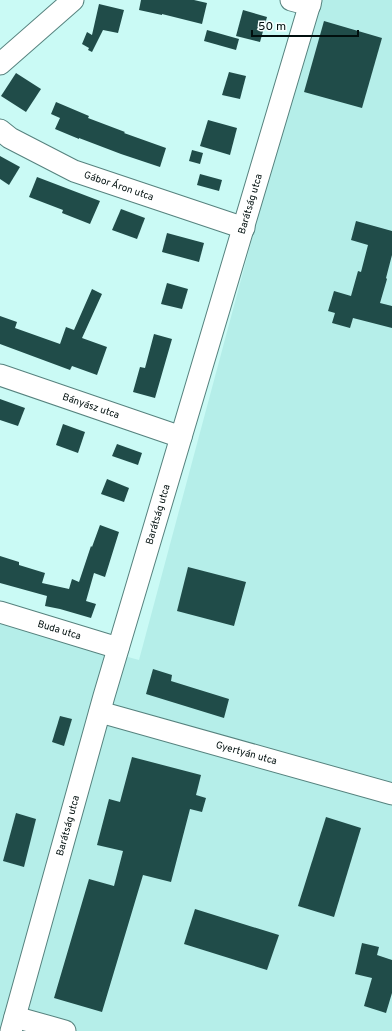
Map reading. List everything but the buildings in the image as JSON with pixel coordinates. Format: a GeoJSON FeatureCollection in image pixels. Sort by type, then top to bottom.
{"type":"FeatureCollection","features":[{"type":"Feature","properties":{"kind":"street"},"geometry":{"type":"LineString","coordinates":[[0,64],[73,0]]}},
{"type":"Feature","properties":{"kind":"street","name":"Barátság utca"},"geometry":{"type":"LineString","coordinates":[[13,1024],[118,648],[244,228],[304,2]]}},
{"type":"Feature","properties":{"kind":"street","name":"Gábor Áron utca"},"geometry":{"type":"LineString","coordinates":[[0,130],[10,138],[74,171],[244,228]]}},
{"type":"Feature","properties":{"kind":"street","name":"Bányász utca"},"geometry":{"type":"LineString","coordinates":[[0,375],[181,437]]}},
{"type":"Feature","properties":{"kind":"street","name":"Buda utca"},"geometry":{"type":"LineString","coordinates":[[0,612],[118,648]]}},
{"type":"Feature","properties":{"kind":"street","name":"Gyertyán utca"},"geometry":{"type":"LineString","coordinates":[[100,712],[392,794]]}},
{"type":"Feature","properties":{"kind":"street"},"geometry":{"type":"LineString","coordinates":[[13,1024],[65,1031]]}},
{"type":"Feature","properties":{"kind":"shaded area"},"geometry":{"type":"Polygon","coordinates":[[[316,0],[392,0],[392,1031],[0,1031],[0,622],[139,660],[316,0]]]}}]}
